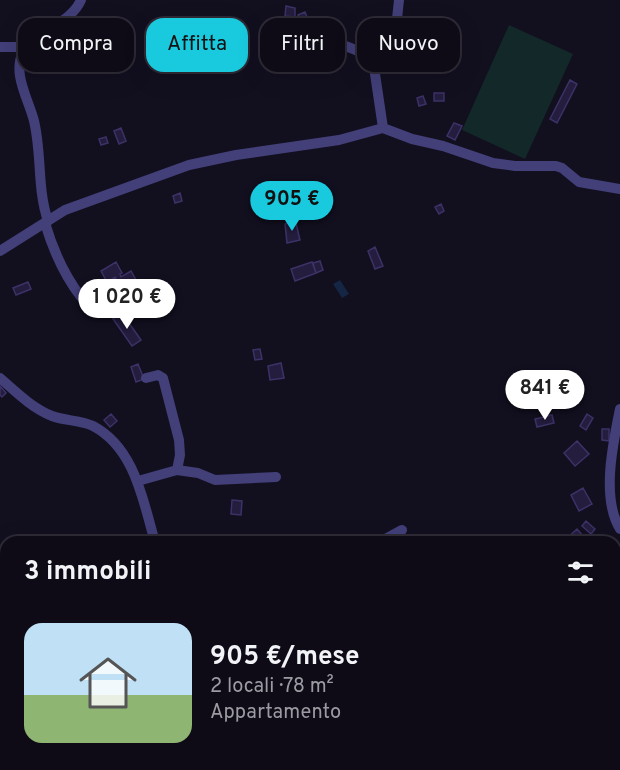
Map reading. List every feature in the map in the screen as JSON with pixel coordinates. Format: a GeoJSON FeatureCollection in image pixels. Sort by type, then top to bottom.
{"type":"FeatureCollection","features":[{"type":"Feature","properties":{"kind":"street"},"geometry":{"type":"LineString","coordinates":[[66,18],[81,0]]}},
{"type":"Feature","properties":{"kind":"street"},"geometry":{"type":"LineString","coordinates":[[397,18],[399,0]]}},
{"type":"Feature","properties":{"kind":"street"},"geometry":{"type":"LineString","coordinates":[[0,47],[18,47]]}},
{"type":"Feature","properties":{"kind":"street"},"geometry":{"type":"LineString","coordinates":[[20,72],[35,124],[46,222],[54,250],[71,284],[81,297]]}},
{"type":"Feature","properties":{"kind":"street"},"geometry":{"type":"LineString","coordinates":[[373,72],[383,128]]}},
{"type":"Feature","properties":{"kind":"street"},"geometry":{"type":"LineString","coordinates":[[0,251],[59,213],[193,164],[339,140],[383,128],[486,162],[515,166],[556,166],[579,182],[620,189]]}},
{"type":"Feature","properties":{"kind":"street"},"geometry":{"type":"LineString","coordinates":[[146,378],[158,375],[163,378],[179,440],[180,455],[177,470]]}},
{"type":"Feature","properties":{"kind":"street"},"geometry":{"type":"LineString","coordinates":[[0,378],[41,411],[55,417],[92,425],[115,444],[138,481],[153,536]]}},
{"type":"Feature","properties":{"kind":"street"},"geometry":{"type":"LineString","coordinates":[[620,409],[612,459],[609,498],[612,513],[620,530]]}},
{"type":"Feature","properties":{"kind":"street"},"geometry":{"type":"LineString","coordinates":[[138,481],[177,470],[198,473],[215,480],[276,477]]}},
{"type":"Feature","properties":{"kind":"street"},"geometry":{"type":"LineString","coordinates":[[391,536],[402,530]]}},
{"type":"Feature","properties":{"kind":"green space"},"geometry":{"type":"Polygon","coordinates":[[[509,25],[573,54],[525,159],[462,130],[509,25]]]}},
{"type":"Feature","properties":{"kind":"water"},"geometry":{"type":"Polygon","coordinates":[[[340,280],[349,294],[342,298],[333,284],[340,280]]]}},
{"type":"Feature","properties":{"kind":"building"},"geometry":{"type":"Polygon","coordinates":[[[286,6],[295,8],[295,17],[285,16],[286,6]]]}},
{"type":"Feature","properties":{"kind":"building"},"geometry":{"type":"Polygon","coordinates":[[[305,12],[307,17],[299,18],[298,15],[305,12]]]}},
{"type":"Feature","properties":{"kind":"building"},"geometry":{"type":"Polygon","coordinates":[[[570,80],[577,84],[557,123],[550,119],[570,80]]]}},
{"type":"Feature","properties":{"kind":"building"},"geometry":{"type":"Polygon","coordinates":[[[434,93],[444,93],[444,101],[434,101],[434,93]]]}},
{"type":"Feature","properties":{"kind":"building"},"geometry":{"type":"Polygon","coordinates":[[[423,96],[426,104],[419,106],[417,98],[423,96]]]}},
{"type":"Feature","properties":{"kind":"building"},"geometry":{"type":"Polygon","coordinates":[[[454,123],[462,126],[455,140],[447,136],[454,123]]]}},
{"type":"Feature","properties":{"kind":"building"},"geometry":{"type":"Polygon","coordinates":[[[121,128],[126,141],[119,144],[114,131],[121,128]]]}},
{"type":"Feature","properties":{"kind":"building"},"geometry":{"type":"Polygon","coordinates":[[[106,137],[108,143],[101,145],[99,139],[106,137]]]}},
{"type":"Feature","properties":{"kind":"building"},"geometry":{"type":"Polygon","coordinates":[[[180,193],[182,201],[175,203],[173,196],[180,193]]]}},
{"type":"Feature","properties":{"kind":"building"},"geometry":{"type":"Polygon","coordinates":[[[441,204],[444,211],[439,214],[435,207],[441,204]]]}},
{"type":"Feature","properties":{"kind":"building"},"geometry":{"type":"Polygon","coordinates":[[[295,219],[300,240],[287,243],[285,224],[295,219]]]}},
{"type":"Feature","properties":{"kind":"building"},"geometry":{"type":"Polygon","coordinates":[[[375,247],[383,266],[375,269],[368,251],[375,247]]]}},
{"type":"Feature","properties":{"kind":"building"},"geometry":{"type":"Polygon","coordinates":[[[320,261],[323,270],[316,273],[313,263],[320,261]]]}},
{"type":"Feature","properties":{"kind":"building"},"geometry":{"type":"Polygon","coordinates":[[[116,262],[122,273],[121,277],[131,271],[140,287],[129,293],[125,285],[118,289],[115,277],[107,282],[101,271],[116,262]]]}},
{"type":"Feature","properties":{"kind":"building"},"geometry":{"type":"Polygon","coordinates":[[[312,262],[316,273],[295,281],[291,269],[312,262]]]}},
{"type":"Feature","properties":{"kind":"building"},"geometry":{"type":"Polygon","coordinates":[[[28,282],[31,289],[16,295],[13,288],[28,282]]]}},
{"type":"Feature","properties":{"kind":"building"},"geometry":{"type":"Polygon","coordinates":[[[122,313],[141,340],[132,346],[113,319],[122,313]]]}},
{"type":"Feature","properties":{"kind":"building"},"geometry":{"type":"Polygon","coordinates":[[[260,349],[262,359],[255,360],[253,350],[260,349]]]}},
{"type":"Feature","properties":{"kind":"building"},"geometry":{"type":"Polygon","coordinates":[[[281,363],[284,378],[270,380],[268,366],[281,363]]]}},
{"type":"Feature","properties":{"kind":"building"},"geometry":{"type":"Polygon","coordinates":[[[138,364],[144,379],[136,382],[131,367],[138,364]]]}},
{"type":"Feature","properties":{"kind":"building"},"geometry":{"type":"Polygon","coordinates":[[[0,386],[6,393],[2,397],[0,395],[0,386]]]}},
{"type":"Feature","properties":{"kind":"building"},"geometry":{"type":"Polygon","coordinates":[[[111,414],[117,421],[110,427],[104,420],[111,414]]]}},
{"type":"Feature","properties":{"kind":"building"},"geometry":{"type":"Polygon","coordinates":[[[587,414],[593,418],[586,430],[580,426],[587,414]]]}},
{"type":"Feature","properties":{"kind":"building"},"geometry":{"type":"Polygon","coordinates":[[[552,415],[554,423],[537,427],[535,419],[552,415]]]}},
{"type":"Feature","properties":{"kind":"building"},"geometry":{"type":"Polygon","coordinates":[[[602,429],[609,429],[609,441],[602,440],[602,429]]]}},
{"type":"Feature","properties":{"kind":"building"},"geometry":{"type":"Polygon","coordinates":[[[577,441],[589,454],[575,466],[564,453],[577,441]]]}},
{"type":"Feature","properties":{"kind":"building"},"geometry":{"type":"Polygon","coordinates":[[[583,488],[592,504],[579,511],[571,495],[583,488]]]}},
{"type":"Feature","properties":{"kind":"building"},"geometry":{"type":"Polygon","coordinates":[[[232,500],[242,501],[241,515],[231,514],[232,500]]]}},
{"type":"Feature","properties":{"kind":"building"},"geometry":{"type":"Polygon","coordinates":[[[586,521],[595,529],[591,534],[582,526],[586,521]]]}},
{"type":"Feature","properties":{"kind":"building"},"geometry":{"type":"Polygon","coordinates":[[[577,529],[583,536],[569,536],[577,529]]]}}]}
